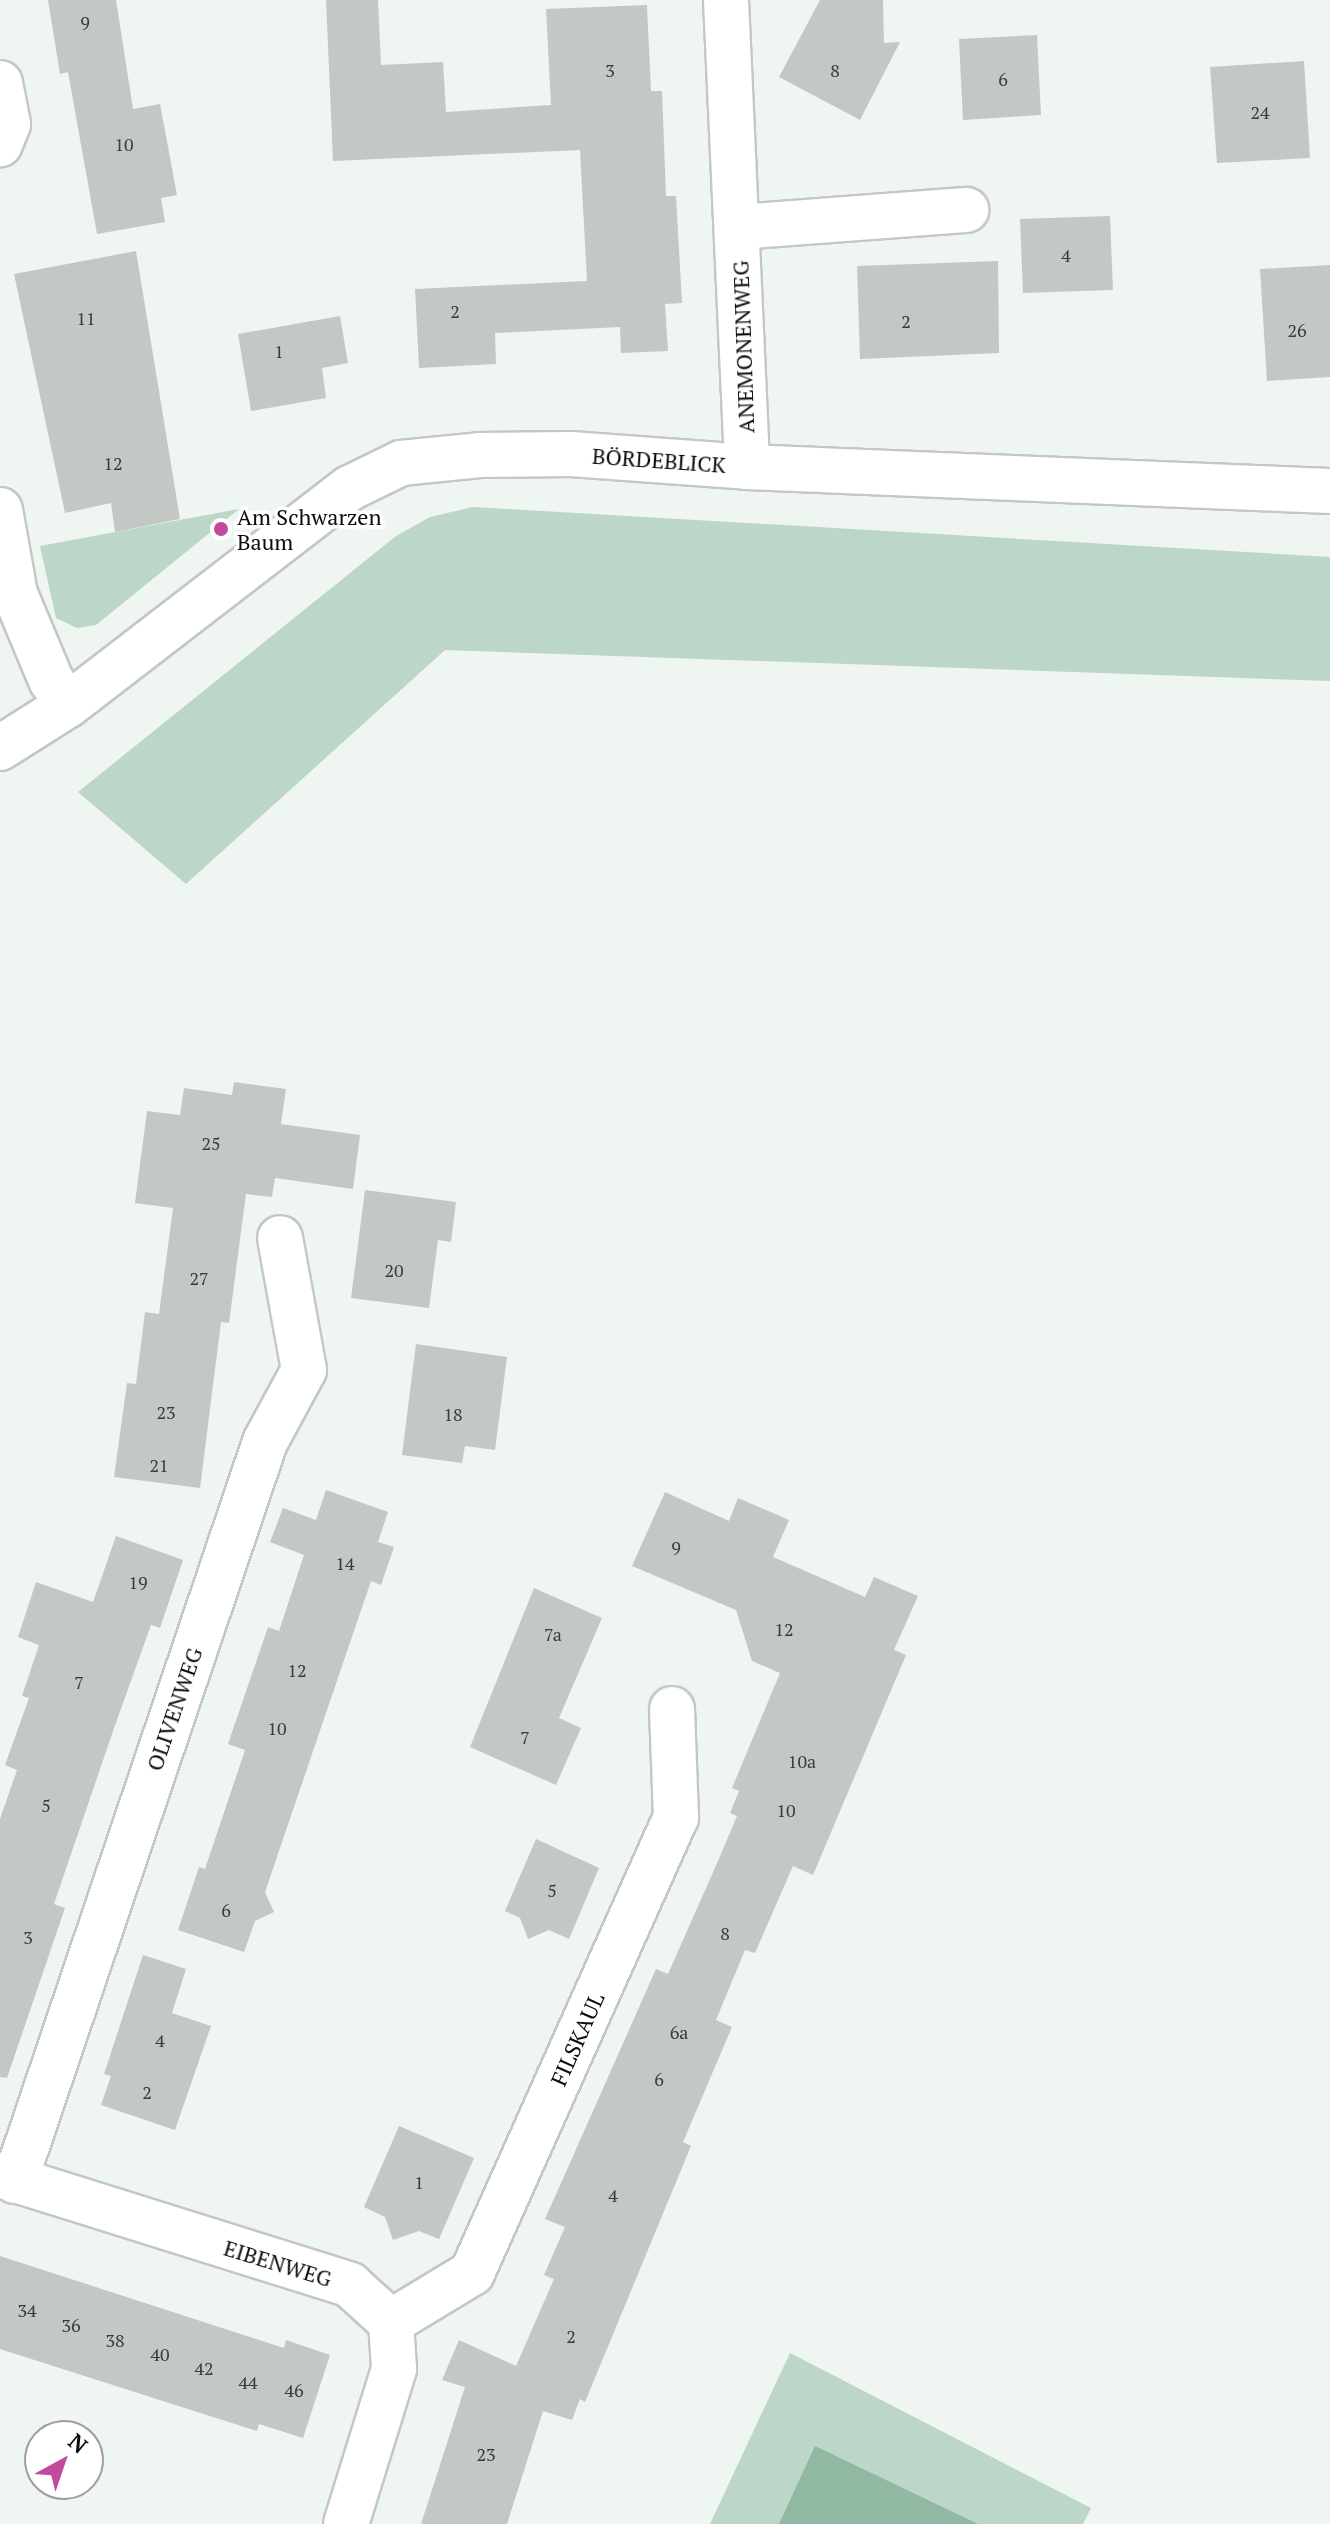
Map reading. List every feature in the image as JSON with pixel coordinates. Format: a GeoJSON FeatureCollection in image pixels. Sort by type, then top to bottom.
{"type":"FeatureCollection","features":[{"type":"Feature","properties":{"kind":"street","name":"ANEMONENWEG"},"geometry":{"type":"LineString","coordinates":[[726,0],[739,227],[747,467]]}},
{"type":"Feature","properties":{"kind":"street"},"geometry":{"type":"LineString","coordinates":[[0,83],[8,124],[0,144]]}},
{"type":"Feature","properties":{"kind":"street"},"geometry":{"type":"LineString","coordinates":[[739,227],[966,210]]}},
{"type":"Feature","properties":{"kind":"street","name":"BÖRDEBLICK"},"geometry":{"type":"LineString","coordinates":[[0,748],[68,705],[350,488],[401,463],[480,455],[571,454],[747,467],[1330,491]]}},
{"type":"Feature","properties":{"kind":"street"},"geometry":{"type":"LineString","coordinates":[[0,510],[15,594],[51,680],[68,705]]}},
{"type":"Feature","properties":{"kind":"street","name":"OLIVENWEG"},"geometry":{"type":"LineString","coordinates":[[7,2178],[265,1442],[304,1370],[280,1238]]}},
{"type":"Feature","properties":{"kind":"street","name":"FILSKAUL"},"geometry":{"type":"LineString","coordinates":[[391,2322],[472,2273],[676,1818],[672,1709]]}},
{"type":"Feature","properties":{"kind":"street","name":"EIBENWEG"},"geometry":{"type":"LineString","coordinates":[[7,2178],[350,2285],[391,2322]]}},
{"type":"Feature","properties":{"kind":"street"},"geometry":{"type":"LineString","coordinates":[[346,2524],[394,2369],[391,2322]]}},
{"type":"Feature","properties":{"kind":"shaded area"},"geometry":{"type":"Polygon","coordinates":[[[473,507],[1330,557],[1330,681],[445,650],[186,884],[78,792],[396,536],[430,517],[473,507]]]}},
{"type":"Feature","properties":{"kind":"shaded area"},"geometry":{"type":"Polygon","coordinates":[[[239,509],[96,625],[77,628],[56,618],[40,546],[239,509]]]}},
{"type":"Feature","properties":{"kind":"shaded area"},"geometry":{"type":"Polygon","coordinates":[[[790,2353],[1091,2508],[1083,2524],[710,2524],[790,2353]]]}},
{"type":"Feature","properties":{"kind":"shaded area"},"geometry":{"type":"Polygon","coordinates":[[[815,2446],[978,2524],[779,2524],[815,2446]]]}},
{"type":"Feature","properties":{"kind":"building"},"geometry":{"type":"Polygon","coordinates":[[[48,0],[116,0],[133,109],[160,104],[177,195],[161,198],[165,222],[97,234],[68,72],[60,74],[48,0]]]}},
{"type":"Feature","properties":{"kind":"building"},"geometry":{"type":"Polygon","coordinates":[[[326,0],[378,0],[381,65],[443,62],[446,112],[551,105],[546,9],[647,5],[651,91],[662,91],[666,196],[676,196],[682,303],[665,304],[668,351],[621,353],[620,327],[495,333],[496,364],[419,368],[415,289],[587,281],[580,150],[333,161],[326,0]]]}},
{"type":"Feature","properties":{"kind":"building"},"geometry":{"type":"Polygon","coordinates":[[[820,0],[883,0],[884,43],[900,42],[860,120],[779,77],[820,0]]]}},
{"type":"Feature","properties":{"kind":"building"},"geometry":{"type":"Polygon","coordinates":[[[1037,35],[1041,115],[963,120],[959,39],[1037,35]]]}},
{"type":"Feature","properties":{"kind":"building"},"geometry":{"type":"Polygon","coordinates":[[[1304,61],[1310,158],[1217,163],[1210,67],[1304,61]]]}},
{"type":"Feature","properties":{"kind":"building"},"geometry":{"type":"Polygon","coordinates":[[[1110,216],[1113,290],[1023,293],[1020,219],[1110,216]]]}},
{"type":"Feature","properties":{"kind":"building"},"geometry":{"type":"Polygon","coordinates":[[[136,251],[180,519],[115,532],[111,503],[65,513],[14,274],[136,251]]]}},
{"type":"Feature","properties":{"kind":"building"},"geometry":{"type":"Polygon","coordinates":[[[998,261],[999,353],[860,359],[857,266],[998,261]]]}},
{"type":"Feature","properties":{"kind":"building"},"geometry":{"type":"Polygon","coordinates":[[[1330,265],[1330,377],[1267,381],[1260,269],[1330,265]]]}},
{"type":"Feature","properties":{"kind":"building"},"geometry":{"type":"Polygon","coordinates":[[[340,316],[348,363],[322,368],[326,398],[251,411],[238,334],[340,316]]]}},
{"type":"Feature","properties":{"kind":"building"},"geometry":{"type":"Polygon","coordinates":[[[234,1082],[286,1089],[281,1124],[360,1135],[353,1189],[275,1178],[272,1197],[246,1194],[229,1323],[221,1322],[200,1488],[114,1477],[127,1383],[136,1384],[145,1312],[159,1314],[173,1208],[135,1203],[147,1111],[180,1115],[184,1088],[232,1095],[234,1082]]]}},
{"type":"Feature","properties":{"kind":"building"},"geometry":{"type":"Polygon","coordinates":[[[365,1190],[456,1202],[451,1242],[438,1240],[429,1308],[351,1298],[365,1190]]]}},
{"type":"Feature","properties":{"kind":"building"},"geometry":{"type":"Polygon","coordinates":[[[416,1344],[507,1357],[495,1450],[465,1446],[462,1463],[402,1455],[416,1344]]]}},
{"type":"Feature","properties":{"kind":"building"},"geometry":{"type":"Polygon","coordinates":[[[326,1490],[388,1512],[378,1542],[394,1547],[381,1585],[371,1581],[265,1892],[274,1912],[255,1921],[244,1952],[178,1930],[199,1867],[205,1869],[245,1750],[228,1744],[268,1627],[279,1631],[304,1555],[270,1542],[283,1508],[316,1520],[326,1490]]]}},
{"type":"Feature","properties":{"kind":"building"},"geometry":{"type":"Polygon","coordinates":[[[665,1492],[729,1521],[738,1498],[789,1520],[773,1557],[865,1597],[874,1577],[918,1596],[894,1650],[906,1655],[813,1875],[793,1866],[755,1953],[745,1950],[716,2020],[732,2027],[683,2142],[691,2146],[585,2402],[580,2399],[572,2420],[543,2411],[507,2524],[421,2524],[465,2387],[442,2380],[459,2340],[516,2366],[554,2279],[544,2275],[565,2227],[545,2219],[656,1969],[668,1974],[718,1861],[737,1816],[730,1813],[739,1791],[732,1788],[780,1673],[752,1661],[736,1610],[632,1566],[665,1492]]]}},
{"type":"Feature","properties":{"kind":"building"},"geometry":{"type":"Polygon","coordinates":[[[116,1536],[183,1560],[160,1628],[151,1625],[113,1731],[54,1904],[65,1908],[7,2078],[0,2077],[0,1819],[17,1770],[5,1765],[29,1698],[22,1696],[39,1645],[18,1637],[36,1582],[93,1602],[116,1536]]]}},
{"type":"Feature","properties":{"kind":"building"},"geometry":{"type":"Polygon","coordinates":[[[534,1588],[602,1618],[559,1718],[581,1728],[556,1785],[470,1747],[534,1588]]]}},
{"type":"Feature","properties":{"kind":"building"},"geometry":{"type":"Polygon","coordinates":[[[536,1839],[599,1868],[569,1939],[549,1930],[528,1939],[520,1918],[505,1911],[536,1839]]]}},
{"type":"Feature","properties":{"kind":"building"},"geometry":{"type":"Polygon","coordinates":[[[143,1955],[186,1969],[172,2013],[211,2026],[175,2130],[101,2105],[111,2076],[104,2074],[143,1955]]]}},
{"type":"Feature","properties":{"kind":"building"},"geometry":{"type":"Polygon","coordinates":[[[399,2126],[474,2158],[439,2239],[419,2231],[393,2240],[385,2217],[364,2207],[399,2126]]]}},
{"type":"Feature","properties":{"kind":"building"},"geometry":{"type":"Polygon","coordinates":[[[0,2256],[284,2348],[286,2340],[330,2355],[303,2438],[259,2424],[257,2431],[0,2349],[0,2256]]]}},
{"type":"Feature","properties":{"kind":"place","name":"Am Schwarzen Baum"},"geometry":{"type":"Point","coordinates":[221,529]}}]}
